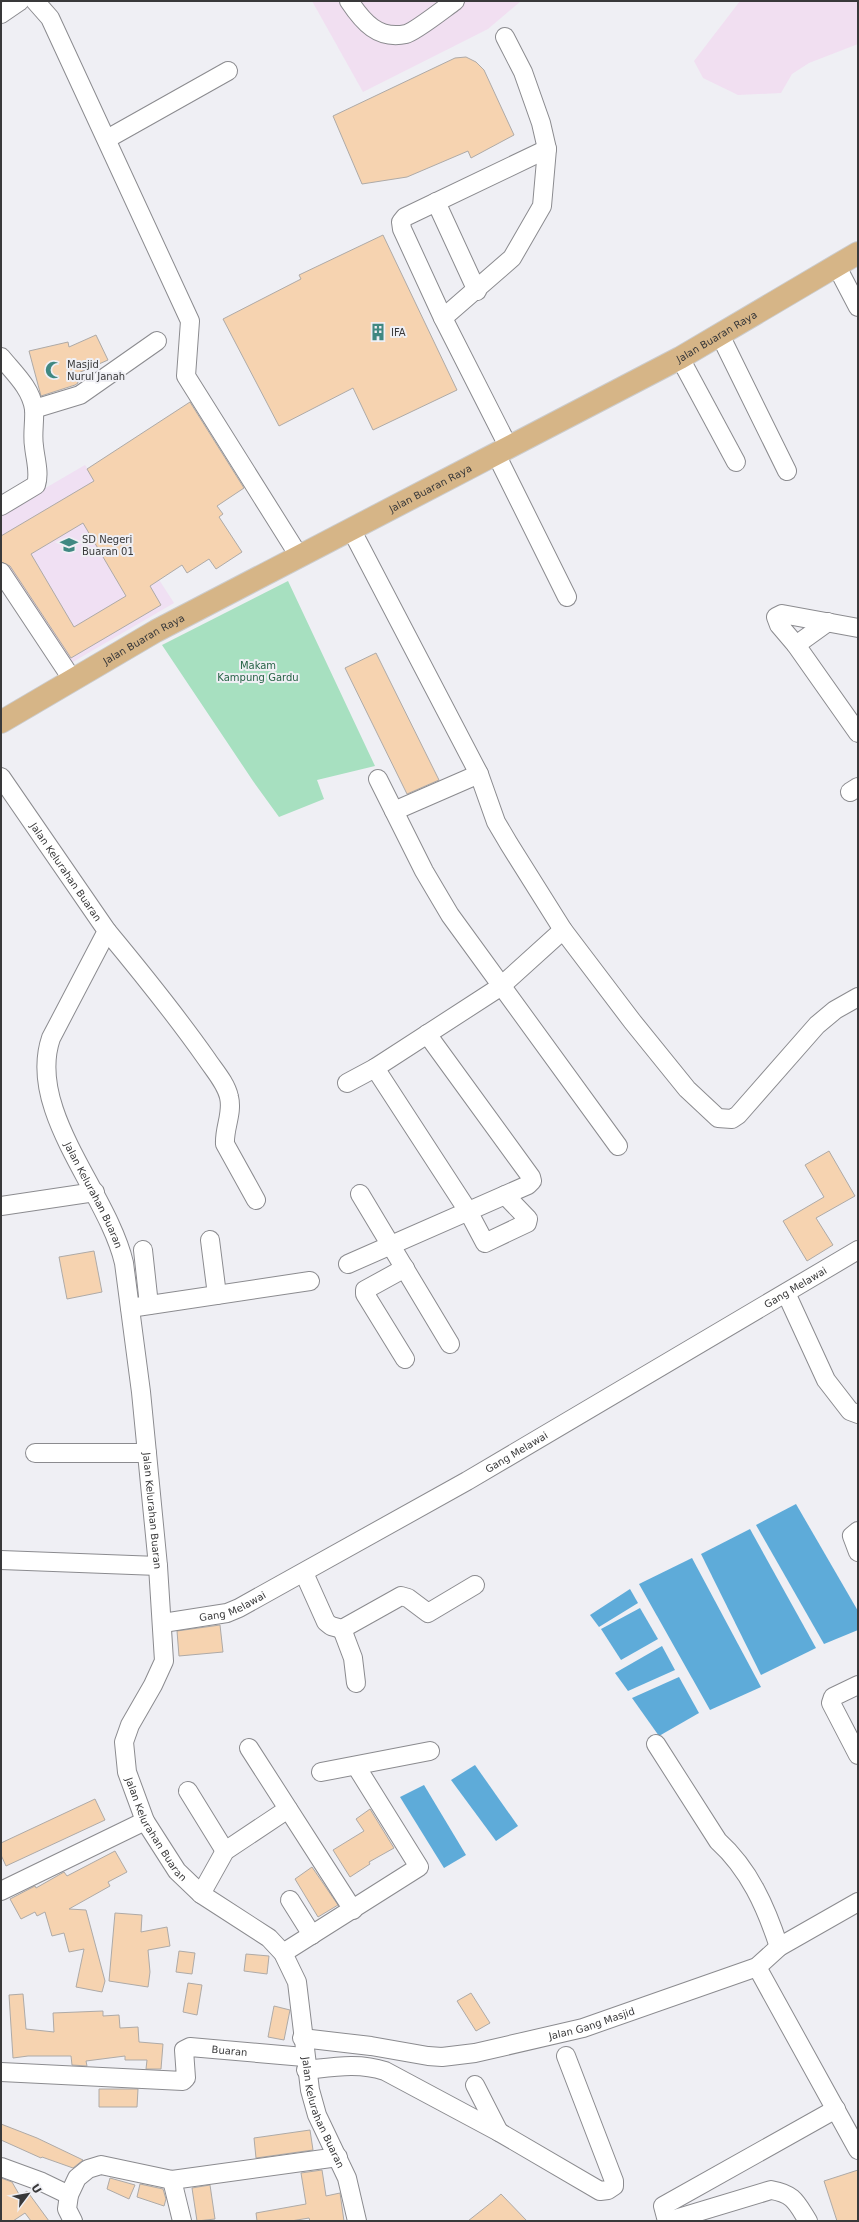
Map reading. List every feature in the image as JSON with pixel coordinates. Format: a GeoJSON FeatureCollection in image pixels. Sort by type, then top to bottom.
{"type":"FeatureCollection","features":[{"type":"Feature","properties":{"kind":"main road","name":"Jalan Buaran Raya"},"geometry":{"type":"LineString","coordinates":[[1,722],[156,631],[680,358],[858,253]]}},
{"type":"Feature","properties":{"kind":"street"},"geometry":{"type":"LineString","coordinates":[[1,14],[20,1]]}},
{"type":"Feature","properties":{"kind":"street"},"geometry":{"type":"LineString","coordinates":[[35,1],[50,18],[190,321],[186,376],[299,556]]}},
{"type":"Feature","properties":{"kind":"street"},"geometry":{"type":"LineString","coordinates":[[349,1],[362,20],[382,33],[407,34],[455,1]]}},
{"type":"Feature","properties":{"kind":"street"},"geometry":{"type":"LineString","coordinates":[[443,318],[477,291],[512,258],[542,206],[547,149],[541,123],[523,72],[505,37]]}},
{"type":"Feature","properties":{"kind":"street"},"geometry":{"type":"LineString","coordinates":[[107,139],[228,72]]}},
{"type":"Feature","properties":{"kind":"street"},"geometry":{"type":"LineString","coordinates":[[547,149],[405,217],[401,222],[402,229],[567,596]]}},
{"type":"Feature","properties":{"kind":"street"},"geometry":{"type":"LineString","coordinates":[[436,202],[477,291]]}},
{"type":"Feature","properties":{"kind":"street"},"geometry":{"type":"LineString","coordinates":[[836,265],[858,307]]}},
{"type":"Feature","properties":{"kind":"street"},"geometry":{"type":"LineString","coordinates":[[720,335],[760,421],[786,471]]}},
{"type":"Feature","properties":{"kind":"street"},"geometry":{"type":"LineString","coordinates":[[34,409],[80,395],[157,341]]}},
{"type":"Feature","properties":{"kind":"street"},"geometry":{"type":"LineString","coordinates":[[1,357],[25,387],[34,409],[34,443],[38,479],[36,485],[1,506]]}},
{"type":"Feature","properties":{"kind":"street"},"geometry":{"type":"LineString","coordinates":[[680,358],[736,462]]}},
{"type":"Feature","properties":{"kind":"street"},"geometry":{"type":"LineString","coordinates":[[351,529],[479,774],[496,822],[563,930],[632,1021],[687,1089],[718,1118],[732,1119],[738,1116],[817,1025],[835,1010],[858,996]]}},
{"type":"Feature","properties":{"kind":"street"},"geometry":{"type":"LineString","coordinates":[[1,572],[72,679]]}},
{"type":"Feature","properties":{"kind":"street"},"geometry":{"type":"LineString","coordinates":[[858,628],[778,614],[776,617],[778,625],[796,645],[858,734]]}},
{"type":"Feature","properties":{"kind":"street"},"geometry":{"type":"LineString","coordinates":[[796,645],[828,622]]}},
{"type":"Feature","properties":{"kind":"street"},"geometry":{"type":"LineString","coordinates":[[394,811],[479,774]]}},
{"type":"Feature","properties":{"kind":"street","name":"Jalan Kelurahan Buaran"},"geometry":{"type":"LineString","coordinates":[[1,777],[107,931],[55,1031],[47,1051],[47,1072],[52,1102],[62,1132],[95,1192],[120,1244],[130,1308],[147,1453],[163,1623],[164,1661],[153,1685],[130,1725],[124,1742],[127,1772],[145,1821],[177,1871],[201,1894],[269,1938],[283,1953],[297,1982],[305,2063],[317,2115],[347,2178],[356,2221]]}},
{"type":"Feature","properties":{"kind":"street"},"geometry":{"type":"LineString","coordinates":[[378,779],[424,872],[450,915],[500,986],[618,1146]]}},
{"type":"Feature","properties":{"kind":"street"},"geometry":{"type":"LineString","coordinates":[[347,1083],[375,1068],[500,986],[563,930]]}},
{"type":"Feature","properties":{"kind":"street"},"geometry":{"type":"LineString","coordinates":[[107,931],[191,1037],[222,1080],[229,1096],[231,1109],[224,1136],[225,1144],[256,1200]]}},
{"type":"Feature","properties":{"kind":"street"},"geometry":{"type":"LineString","coordinates":[[348,1264],[505,1196],[528,1185],[532,1181],[531,1177],[427,1034]]}},
{"type":"Feature","properties":{"kind":"street"},"geometry":{"type":"LineString","coordinates":[[375,1068],[468,1211],[483,1241],[486,1243],[527,1223],[528,1219],[505,1196]]}},
{"type":"Feature","properties":{"kind":"street"},"geometry":{"type":"LineString","coordinates":[[1,1206],[95,1192]]}},
{"type":"Feature","properties":{"kind":"street"},"geometry":{"type":"LineString","coordinates":[[360,1194],[450,1344]]}},
{"type":"Feature","properties":{"kind":"street"},"geometry":{"type":"LineString","coordinates":[[210,1240],[217,1295]]}},
{"type":"Feature","properties":{"kind":"street"},"geometry":{"type":"LineString","coordinates":[[143,1250],[149,1305]]}},
{"type":"Feature","properties":{"kind":"street","name":"Gang Melawai"},"geometry":{"type":"LineString","coordinates":[[163,1623],[227,1613],[304,1573],[467,1481],[858,1250]]}},
{"type":"Feature","properties":{"kind":"street"},"geometry":{"type":"LineString","coordinates":[[405,1268],[365,1290],[365,1294],[405,1359]]}},
{"type":"Feature","properties":{"kind":"street"},"geometry":{"type":"LineString","coordinates":[[130,1308],[310,1282]]}},
{"type":"Feature","properties":{"kind":"street"},"geometry":{"type":"LineString","coordinates":[[786,1293],[826,1380],[850,1412],[858,1414]]}},
{"type":"Feature","properties":{"kind":"street"},"geometry":{"type":"LineString","coordinates":[[34,1453],[147,1453]]}},
{"type":"Feature","properties":{"kind":"street"},"geometry":{"type":"LineString","coordinates":[[858,1531],[852,1536],[858,1552]]}},
{"type":"Feature","properties":{"kind":"street"},"geometry":{"type":"LineString","coordinates":[[1,1560],[158,1566]]}},
{"type":"Feature","properties":{"kind":"street"},"geometry":{"type":"LineString","coordinates":[[304,1573],[326,1622],[331,1626],[342,1629],[401,1596],[408,1598],[428,1613],[475,1585]]}},
{"type":"Feature","properties":{"kind":"street"},"geometry":{"type":"LineString","coordinates":[[342,1629],[353,1658],[356,1683]]}},
{"type":"Feature","properties":{"kind":"street"},"geometry":{"type":"LineString","coordinates":[[858,1685],[833,1698],[831,1703],[858,1755]]}},
{"type":"Feature","properties":{"kind":"street"},"geometry":{"type":"LineString","coordinates":[[656,1744],[715,1836],[732,1853],[750,1879],[772,1925],[779,1947]]}},
{"type":"Feature","properties":{"kind":"street"},"geometry":{"type":"LineString","coordinates":[[249,1748],[353,1910]]}},
{"type":"Feature","properties":{"kind":"street"},"geometry":{"type":"LineString","coordinates":[[321,1772],[430,1751]]}},
{"type":"Feature","properties":{"kind":"street"},"geometry":{"type":"LineString","coordinates":[[283,1953],[419,1867],[356,1766]]}},
{"type":"Feature","properties":{"kind":"street"},"geometry":{"type":"LineString","coordinates":[[188,1791],[225,1851]]}},
{"type":"Feature","properties":{"kind":"street"},"geometry":{"type":"LineString","coordinates":[[201,1894],[225,1851],[288,1809]]}},
{"type":"Feature","properties":{"kind":"street"},"geometry":{"type":"LineString","coordinates":[[1,1891],[145,1821]]}},
{"type":"Feature","properties":{"kind":"street"},"geometry":{"type":"LineString","coordinates":[[290,1900],[312,1935]]}},
{"type":"Feature","properties":{"kind":"street","name":"Jalan Gang Masjid"},"geometry":{"type":"LineString","coordinates":[[302,2038],[372,2046],[442,2057],[475,2053],[583,2028],[757,1967],[779,1947],[858,1902]]}},
{"type":"Feature","properties":{"kind":"street"},"geometry":{"type":"LineString","coordinates":[[757,1967],[858,2150]]}},
{"type":"Feature","properties":{"kind":"street","name":"Buaran"},"geometry":{"type":"LineString","coordinates":[[1,2072],[183,2081],[186,2078],[184,2050],[190,2047],[305,2063]]}},
{"type":"Feature","properties":{"kind":"street"},"geometry":{"type":"LineString","coordinates":[[305,2063],[352,2065],[372,2067],[385,2071],[499,2132],[600,2191],[608,2190],[614,2186],[614,2181],[566,2056]]}},
{"type":"Feature","properties":{"kind":"street"},"geometry":{"type":"LineString","coordinates":[[475,2085],[499,2132]]}},
{"type":"Feature","properties":{"kind":"street"},"geometry":{"type":"LineString","coordinates":[[808,2221],[797,2202],[786,2193],[771,2190],[667,2221],[663,2206],[836,2110]]}},
{"type":"Feature","properties":{"kind":"street"},"geometry":{"type":"LineString","coordinates":[[73,2221],[67,2209],[69,2194],[77,2178],[88,2169],[101,2165],[172,2180],[338,2157]]}},
{"type":"Feature","properties":{"kind":"street"},"geometry":{"type":"LineString","coordinates":[[1,2167],[69,2194]]}},
{"type":"Feature","properties":{"kind":"street"},"geometry":{"type":"LineString","coordinates":[[172,2180],[182,2221]]}},
{"type":"Feature","properties":{"kind":"shaded area"},"geometry":{"type":"Polygon","coordinates":[[[312,1],[521,1],[488,29],[363,92],[312,1]]]}},
{"type":"Feature","properties":{"kind":"shaded area"},"geometry":{"type":"Polygon","coordinates":[[[740,1],[858,1],[858,44],[809,63],[792,74],[781,93],[738,95],[703,78],[694,61],[740,1]]]}},
{"type":"Feature","properties":{"kind":"shaded area","name":"SD Negeri Buaran 01"},"geometry":{"type":"Polygon","coordinates":[[[85,465],[174,603],[59,670],[1,576],[1,514],[85,465]]]}},
{"type":"Feature","properties":{"kind":"green space","name":"Makam Kampung Gardu"},"geometry":{"type":"Polygon","coordinates":[[[288,581],[375,766],[317,780],[324,799],[279,817],[253,781],[162,645],[288,581]]]}},
{"type":"Feature","properties":{"kind":"water"},"geometry":{"type":"Polygon","coordinates":[[[796,1504],[858,1611],[858,1630],[824,1644],[756,1525],[796,1504]]]}},
{"type":"Feature","properties":{"kind":"water"},"geometry":{"type":"Polygon","coordinates":[[[750,1529],[816,1648],[761,1675],[701,1554],[750,1529]]]}},
{"type":"Feature","properties":{"kind":"water"},"geometry":{"type":"Polygon","coordinates":[[[692,1558],[761,1687],[710,1710],[639,1584],[692,1558]]]}},
{"type":"Feature","properties":{"kind":"water"},"geometry":{"type":"Polygon","coordinates":[[[630,1589],[638,1603],[599,1627],[590,1615],[630,1589]]]}},
{"type":"Feature","properties":{"kind":"water"},"geometry":{"type":"Polygon","coordinates":[[[640,1608],[658,1639],[621,1660],[601,1629],[640,1608]]]}},
{"type":"Feature","properties":{"kind":"water"},"geometry":{"type":"Polygon","coordinates":[[[662,1646],[675,1670],[628,1691],[615,1673],[662,1646]]]}},
{"type":"Feature","properties":{"kind":"water"},"geometry":{"type":"Polygon","coordinates":[[[679,1677],[699,1713],[659,1736],[632,1698],[679,1677]]]}},
{"type":"Feature","properties":{"kind":"water"},"geometry":{"type":"Polygon","coordinates":[[[475,1765],[518,1826],[496,1841],[451,1780],[475,1765]]]}},
{"type":"Feature","properties":{"kind":"water"},"geometry":{"type":"Polygon","coordinates":[[[424,1785],[466,1855],[444,1868],[400,1797],[424,1785]]]}},
{"type":"Feature","properties":{"kind":"building"},"geometry":{"type":"Polygon","coordinates":[[[466,57],[476,62],[484,70],[514,135],[471,158],[468,151],[407,177],[362,184],[333,116],[455,58],[466,57]]]}},
{"type":"Feature","properties":{"kind":"building","name":"IFA"},"geometry":{"type":"Polygon","coordinates":[[[383,235],[457,390],[373,430],[353,388],[279,426],[223,319],[301,279],[299,275],[383,235]]]}},
{"type":"Feature","properties":{"kind":"building","name":"Masjid Nurul Janah"},"geometry":{"type":"Polygon","coordinates":[[[96,335],[108,360],[76,374],[78,383],[75,385],[41,396],[29,351],[68,342],[69,347],[96,335]]]}},
{"type":"Feature","properties":{"kind":"building"},"geometry":{"type":"Polygon","coordinates":[[[190,402],[244,488],[217,506],[223,514],[219,517],[242,552],[216,569],[209,559],[187,573],[182,565],[150,586],[161,605],[71,658],[10,566],[1,562],[1,536],[94,481],[87,469],[190,402]],[[83,523],[31,554],[74,627],[126,596],[83,523]]]}},
{"type":"Feature","properties":{"kind":"building"},"geometry":{"type":"Polygon","coordinates":[[[376,653],[439,780],[407,794],[345,668],[376,653]]]}},
{"type":"Feature","properties":{"kind":"building"},"geometry":{"type":"Polygon","coordinates":[[[829,1151],[855,1196],[816,1218],[833,1245],[807,1261],[783,1221],[824,1197],[805,1165],[829,1151]]]}},
{"type":"Feature","properties":{"kind":"building"},"geometry":{"type":"Polygon","coordinates":[[[94,1251],[102,1292],[67,1299],[59,1257],[94,1251]]]}},
{"type":"Feature","properties":{"kind":"building"},"geometry":{"type":"Polygon","coordinates":[[[220,1625],[223,1652],[179,1656],[177,1631],[220,1625]]]}},
{"type":"Feature","properties":{"kind":"building"},"geometry":{"type":"Polygon","coordinates":[[[95,1799],[105,1820],[6,1866],[1,1855],[1,1843],[95,1799]]]}},
{"type":"Feature","properties":{"kind":"building"},"geometry":{"type":"Polygon","coordinates":[[[370,1809],[394,1848],[369,1862],[370,1864],[350,1877],[333,1850],[364,1831],[356,1819],[370,1809]]]}},
{"type":"Feature","properties":{"kind":"building"},"geometry":{"type":"Polygon","coordinates":[[[115,1851],[127,1872],[108,1882],[110,1886],[69,1909],[86,1910],[105,1981],[102,1992],[76,1987],[84,1949],[69,1952],[64,1933],[52,1936],[45,1912],[37,1916],[35,1912],[21,1919],[10,1899],[35,1886],[36,1888],[64,1872],[67,1876],[115,1851]]]}},
{"type":"Feature","properties":{"kind":"building"},"geometry":{"type":"Polygon","coordinates":[[[312,1867],[338,1905],[318,1917],[295,1879],[312,1867]]]}},
{"type":"Feature","properties":{"kind":"building"},"geometry":{"type":"Polygon","coordinates":[[[115,1913],[142,1915],[141,1932],[167,1927],[170,1946],[148,1950],[150,1972],[148,1987],[109,1981],[115,1913]]]}},
{"type":"Feature","properties":{"kind":"building"},"geometry":{"type":"Polygon","coordinates":[[[179,1951],[195,1953],[192,1974],[176,1972],[179,1951]]]}},
{"type":"Feature","properties":{"kind":"building"},"geometry":{"type":"Polygon","coordinates":[[[246,1954],[269,1956],[267,1974],[244,1971],[246,1954]]]}},
{"type":"Feature","properties":{"kind":"building"},"geometry":{"type":"Polygon","coordinates":[[[188,1983],[202,1985],[197,2015],[183,2012],[188,1983]]]}},
{"type":"Feature","properties":{"kind":"building"},"geometry":{"type":"Polygon","coordinates":[[[471,1993],[490,2023],[476,2031],[457,2001],[471,1993]]]}},
{"type":"Feature","properties":{"kind":"building"},"geometry":{"type":"Polygon","coordinates":[[[23,1994],[26,2029],[54,2032],[53,2013],[103,2011],[103,2016],[119,2015],[120,2028],[138,2027],[139,2042],[163,2044],[161,2069],[146,2069],[147,2060],[125,2060],[125,2056],[86,2061],[87,2066],[72,2065],[71,2056],[28,2056],[13,2058],[9,1995],[23,1994]]]}},
{"type":"Feature","properties":{"kind":"building"},"geometry":{"type":"Polygon","coordinates":[[[274,2006],[290,2010],[284,2040],[268,2037],[274,2006]]]}},
{"type":"Feature","properties":{"kind":"building"},"geometry":{"type":"Polygon","coordinates":[[[99,2089],[138,2089],[137,2107],[99,2107],[99,2089]]]}},
{"type":"Feature","properties":{"kind":"building"},"geometry":{"type":"Polygon","coordinates":[[[1,2124],[37,2138],[83,2160],[73,2168],[42,2157],[41,2158],[1,2140],[1,2124]]]}},
{"type":"Feature","properties":{"kind":"building"},"geometry":{"type":"Polygon","coordinates":[[[310,2130],[313,2150],[256,2158],[254,2138],[310,2130]]]}},
{"type":"Feature","properties":{"kind":"building"},"geometry":{"type":"Polygon","coordinates":[[[322,2170],[326,2196],[340,2193],[344,2221],[310,2221],[309,2218],[291,2221],[257,2221],[256,2213],[306,2204],[301,2173],[322,2170]]]}},
{"type":"Feature","properties":{"kind":"building"},"geometry":{"type":"Polygon","coordinates":[[[858,2170],[858,2221],[837,2221],[824,2181],[858,2170]]]}},
{"type":"Feature","properties":{"kind":"building"},"geometry":{"type":"Polygon","coordinates":[[[1,2178],[12,2182],[20,2196],[27,2191],[49,2221],[31,2221],[25,2213],[13,2221],[1,2221],[1,2178]]]}},
{"type":"Feature","properties":{"kind":"building"},"geometry":{"type":"Polygon","coordinates":[[[110,2178],[135,2185],[129,2199],[107,2189],[110,2178]]]}},
{"type":"Feature","properties":{"kind":"building"},"geometry":{"type":"Polygon","coordinates":[[[140,2184],[163,2189],[166,2199],[164,2206],[137,2197],[140,2184]]]}},
{"type":"Feature","properties":{"kind":"building"},"geometry":{"type":"Polygon","coordinates":[[[210,2185],[215,2219],[197,2221],[192,2188],[210,2185]]]}},
{"type":"Feature","properties":{"kind":"building"},"geometry":{"type":"Polygon","coordinates":[[[501,2194],[527,2221],[468,2221],[492,2202],[501,2194]]]}},
{"type":"Feature","properties":{"kind":"place","name":"IFA"},"geometry":{"type":"Point","coordinates":[378,332]}},
{"type":"Feature","properties":{"kind":"place","name":"Masjid Nurul Janah"},"geometry":{"type":"Point","coordinates":[54,370]}},
{"type":"Feature","properties":{"kind":"place","name":"SD Negeri Buaran 01"},"geometry":{"type":"Point","coordinates":[69,545]}}]}
